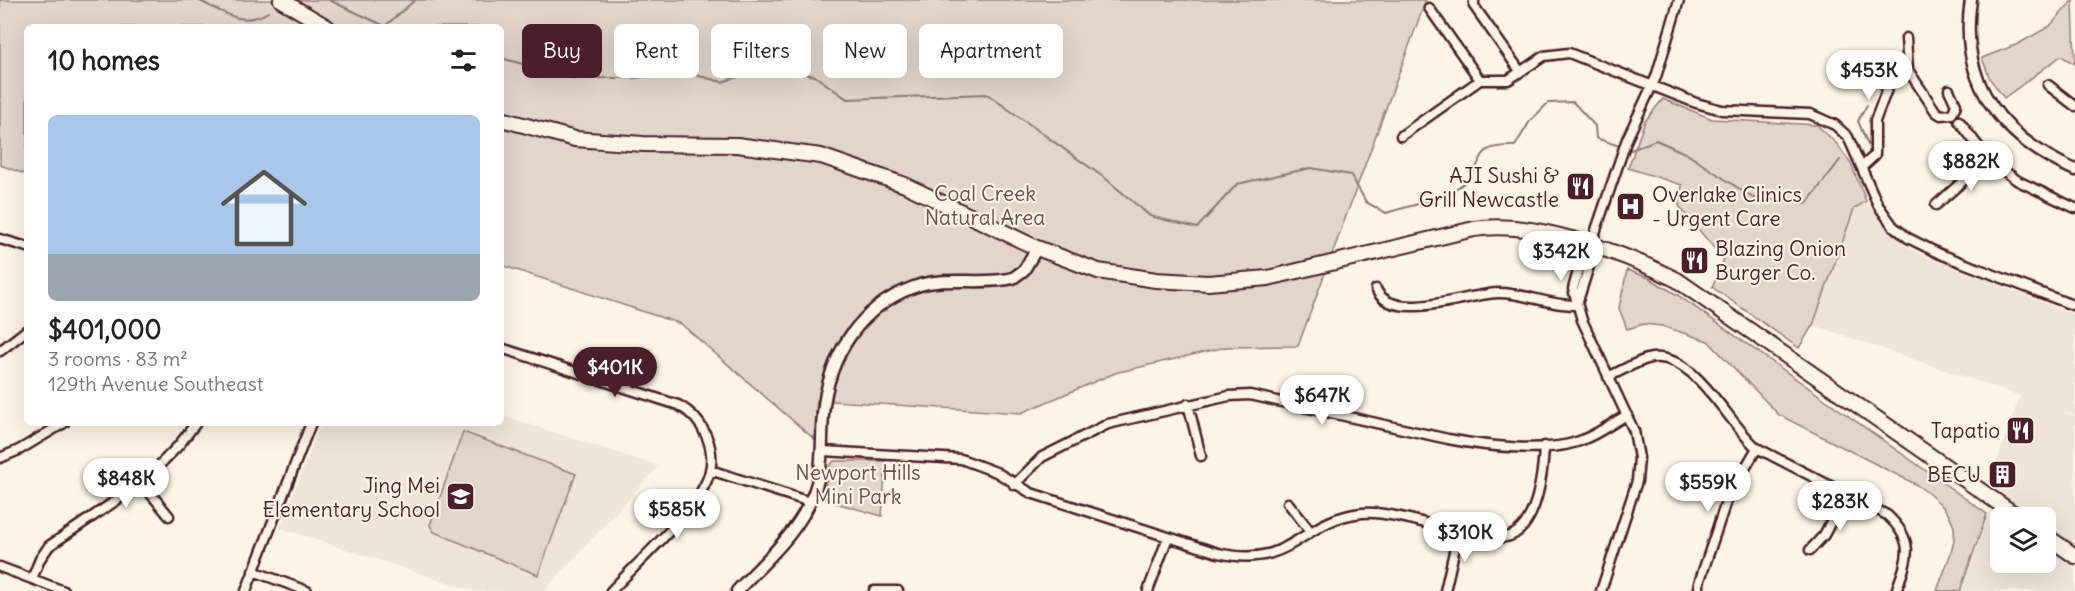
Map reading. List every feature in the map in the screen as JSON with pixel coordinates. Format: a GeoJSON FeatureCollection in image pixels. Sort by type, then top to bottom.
{"type":"FeatureCollection","features":[{"type":"Feature","properties":{"kind":"main road"},"geometry":{"type":"LineString","coordinates":[[281,0],[322,24]]}},
{"type":"Feature","properties":{"kind":"main road"},"geometry":{"type":"LineString","coordinates":[[504,120],[575,139],[633,144],[737,145],[829,158],[905,185],[1037,248],[1100,271],[1156,280],[1208,283],[1268,278],[1486,227],[1534,230],[1644,264],[1677,280],[2004,507]]}},
{"type":"Feature","properties":{"kind":"main road"},"geometry":{"type":"LineString","coordinates":[[2056,543],[2075,556]]}},
{"type":"Feature","properties":{"kind":"street"},"geometry":{"type":"LineString","coordinates":[[1474,0],[1474,6],[1520,71]]}},
{"type":"Feature","properties":{"kind":"street"},"geometry":{"type":"LineString","coordinates":[[1601,591],[1638,472],[1638,442],[1576,305],[1573,289],[1585,262],[1627,139],[1652,86],[1679,0]]}},
{"type":"Feature","properties":{"kind":"street"},"geometry":{"type":"LineString","coordinates":[[1971,0],[1968,38],[1972,58],[1992,105],[2022,141],[2075,170]]}},
{"type":"Feature","properties":{"kind":"street"},"geometry":{"type":"LineString","coordinates":[[1429,8],[1480,80]]}},
{"type":"Feature","properties":{"kind":"street"},"geometry":{"type":"LineString","coordinates":[[1906,38],[1908,70],[1936,112],[1941,115],[1952,114],[1955,109],[1956,105],[1949,90]]}},
{"type":"Feature","properties":{"kind":"street"},"geometry":{"type":"LineString","coordinates":[[1401,136],[1480,80],[1508,80],[1545,56],[1569,53],[1696,104],[1722,110],[1810,114],[1844,132],[1878,206],[1893,226],[1908,238],[1940,254],[2075,306]]}},
{"type":"Feature","properties":{"kind":"street"},"geometry":{"type":"LineString","coordinates":[[1862,167],[1875,155],[1875,121],[1892,76],[1908,70]]}},
{"type":"Feature","properties":{"kind":"street"},"geometry":{"type":"LineString","coordinates":[[2048,86],[2075,106]]}},
{"type":"Feature","properties":{"kind":"street"},"geometry":{"type":"LineString","coordinates":[[1959,121],[1988,159],[2018,181],[2075,208]]}},
{"type":"Feature","properties":{"kind":"street"},"geometry":{"type":"LineString","coordinates":[[1936,205],[1988,159]]}},
{"type":"Feature","properties":{"kind":"street"},"geometry":{"type":"LineString","coordinates":[[0,239],[24,247]]}},
{"type":"Feature","properties":{"kind":"street"},"geometry":{"type":"LineString","coordinates":[[737,591],[798,524],[810,502],[817,484],[823,451],[825,400],[832,372],[847,340],[862,320],[901,293],[926,283],[1013,278],[1024,270],[1037,248]]}},
{"type":"Feature","properties":{"kind":"street"},"geometry":{"type":"LineString","coordinates":[[1376,290],[1390,303],[1417,307],[1480,294],[1500,293],[1525,296],[1551,304],[1576,305]]}},
{"type":"Feature","properties":{"kind":"street"},"geometry":{"type":"LineString","coordinates":[[0,351],[24,332]]}},
{"type":"Feature","properties":{"kind":"street"},"geometry":{"type":"LineString","coordinates":[[504,349],[688,410],[706,433],[710,470],[695,500],[611,591]]}},
{"type":"Feature","properties":{"kind":"street"},"geometry":{"type":"LineString","coordinates":[[1608,377],[1646,360],[1671,361],[1682,366],[1698,378],[1741,434],[1757,448],[1887,515],[1906,538],[1907,561],[1896,591]]}},
{"type":"Feature","properties":{"kind":"street"},"geometry":{"type":"LineString","coordinates":[[1014,485],[1042,456],[1089,431],[1108,424],[1229,396],[1250,395],[1461,442],[1544,446],[1584,439],[1627,415]]}},
{"type":"Feature","properties":{"kind":"street"},"geometry":{"type":"LineString","coordinates":[[1188,404],[1201,456]]}},
{"type":"Feature","properties":{"kind":"street"},"geometry":{"type":"LineString","coordinates":[[0,458],[19,450],[59,426]]}},
{"type":"Feature","properties":{"kind":"street"},"geometry":{"type":"LineString","coordinates":[[32,579],[40,559],[49,546],[142,483],[179,445],[194,426]]}},
{"type":"Feature","properties":{"kind":"street"},"geometry":{"type":"LineString","coordinates":[[246,591],[310,426]]}},
{"type":"Feature","properties":{"kind":"street"},"geometry":{"type":"LineString","coordinates":[[823,451],[961,459],[996,472],[1014,485],[1168,537],[1218,553],[1258,558],[1280,552],[1338,518],[1364,513],[1387,514],[1496,537],[1511,536],[1518,531],[1528,517],[1541,485],[1544,446]]}},
{"type":"Feature","properties":{"kind":"street"},"geometry":{"type":"LineString","coordinates":[[1699,591],[1699,583],[1727,499],[1757,448]]}},
{"type":"Feature","properties":{"kind":"street"},"geometry":{"type":"LineString","coordinates":[[710,470],[810,502]]}},
{"type":"Feature","properties":{"kind":"street"},"geometry":{"type":"LineString","coordinates":[[142,483],[169,516]]}},
{"type":"Feature","properties":{"kind":"street"},"geometry":{"type":"LineString","coordinates":[[1810,550],[1824,535],[1845,495]]}},
{"type":"Feature","properties":{"kind":"street"},"geometry":{"type":"LineString","coordinates":[[1288,503],[1311,532]]}},
{"type":"Feature","properties":{"kind":"street"},"geometry":{"type":"LineString","coordinates":[[1445,591],[1459,530]]}},
{"type":"Feature","properties":{"kind":"street"},"geometry":{"type":"LineString","coordinates":[[1148,591],[1168,537]]}},
{"type":"Feature","properties":{"kind":"street"},"geometry":{"type":"LineString","coordinates":[[0,567],[64,591]]}},
{"type":"Feature","properties":{"kind":"street"},"geometry":{"type":"LineString","coordinates":[[254,571],[307,591]]}},
{"type":"Feature","properties":{"kind":"street"},"geometry":{"type":"LineString","coordinates":[[874,591],[898,591]]}},
{"type":"Feature","properties":{"kind":"shaded area"},"geometry":{"type":"Polygon","coordinates":[[[1866,201],[1899,241],[1916,252],[2075,315],[2075,415],[2058,410],[2075,416],[2075,591],[1961,591],[1990,512],[1990,573],[2056,573],[2056,507],[1992,507],[1998,490],[1989,483],[2020,396],[1813,325],[1854,209],[1866,201]]]}},
{"type":"Feature","properties":{"kind":"shaded area","name":"Jing Mei Elementary School"},"geometry":{"type":"Polygon","coordinates":[[[504,416],[659,466],[544,591],[474,591],[280,528],[320,426],[504,426],[504,416]]]}},
{"type":"Feature","properties":{"kind":"green space","name":"Coal Creek Natural Area"},"geometry":{"type":"Polygon","coordinates":[[[0,0],[1426,0],[1298,346],[1226,347],[1115,373],[1021,413],[817,400],[814,439],[681,324],[504,266],[504,24],[24,24],[24,174],[0,165],[0,0]]]}},
{"type":"Feature","properties":{"kind":"green space"},"geometry":{"type":"Polygon","coordinates":[[[2073,0],[2075,64],[2061,56],[2004,98],[1990,79],[1982,58],[2018,44],[2050,26],[2073,0]]]}},
{"type":"Feature","properties":{"kind":"green space"},"geometry":{"type":"Polygon","coordinates":[[[1663,99],[1712,119],[1817,125],[1837,144],[1851,164],[1866,201],[1854,209],[1813,325],[1799,348],[1712,287],[1724,260],[1679,206],[1682,185],[1628,168],[1645,121],[1663,99]]]}},
{"type":"Feature","properties":{"kind":"green space"},"geometry":{"type":"Polygon","coordinates":[[[1627,270],[1649,278],[1679,296],[1987,514],[1960,591],[1937,591],[1953,544],[1954,532],[1952,521],[1946,510],[1934,498],[1917,485],[1779,415],[1708,341],[1662,326],[1644,324],[1627,329],[1619,308],[1627,270]]]}},
{"type":"Feature","properties":{"kind":"green space"},"geometry":{"type":"Polygon","coordinates":[[[463,432],[576,474],[538,575],[434,532],[430,525],[463,432]]]}},
{"type":"Feature","properties":{"kind":"green space","name":"Newport Hills Mini Park"},"geometry":{"type":"Polygon","coordinates":[[[834,461],[886,461],[882,516],[822,499],[830,465],[834,461]]]}},
{"type":"Feature","properties":{"kind":"waterway"},"geometry":{"type":"LineString","coordinates":[[198,0],[224,13],[241,18],[250,19],[268,12]]}},
{"type":"Feature","properties":{"kind":"waterway"},"geometry":{"type":"LineString","coordinates":[[329,0],[381,24]]}},
{"type":"Feature","properties":{"kind":"waterway"},"geometry":{"type":"LineString","coordinates":[[387,24],[415,0]]}},
{"type":"Feature","properties":{"kind":"waterway"},"geometry":{"type":"LineString","coordinates":[[504,59],[573,78],[635,78],[681,71],[722,82],[767,67],[815,76],[847,99],[987,94],[1106,179],[1150,216],[1197,228],[1237,184],[1311,168],[1351,175],[1366,202],[1386,213],[1438,197],[1458,188],[1466,181],[1486,151],[1501,146],[1515,146],[1530,121],[1548,103],[1573,102],[1595,126],[1596,138],[1631,150],[1656,140],[1687,154],[1753,198],[1807,203],[1840,160]]}},
{"type":"Feature","properties":{"kind":"waterway"},"geometry":{"type":"LineString","coordinates":[[1867,105],[1858,121],[1868,145]]}},
{"type":"Feature","properties":{"kind":"place","name":"AJI Sushi & Grill Newcastle"},"geometry":{"type":"Point","coordinates":[1580,187]}},
{"type":"Feature","properties":{"kind":"place","name":"Overlake Clinics - Urgent Care"},"geometry":{"type":"Point","coordinates":[1631,206]}},
{"type":"Feature","properties":{"kind":"place","name":"Blazing Onion Burger Co."},"geometry":{"type":"Point","coordinates":[1694,260]}},
{"type":"Feature","properties":{"kind":"place","name":"Tapatio"},"geometry":{"type":"Point","coordinates":[2021,430]}},
{"type":"Feature","properties":{"kind":"place","name":"BECU"},"geometry":{"type":"Point","coordinates":[2002,474]}},
{"type":"Feature","properties":{"kind":"place","name":"Jing Mei Elementary School"},"geometry":{"type":"Point","coordinates":[461,497]}}]}
